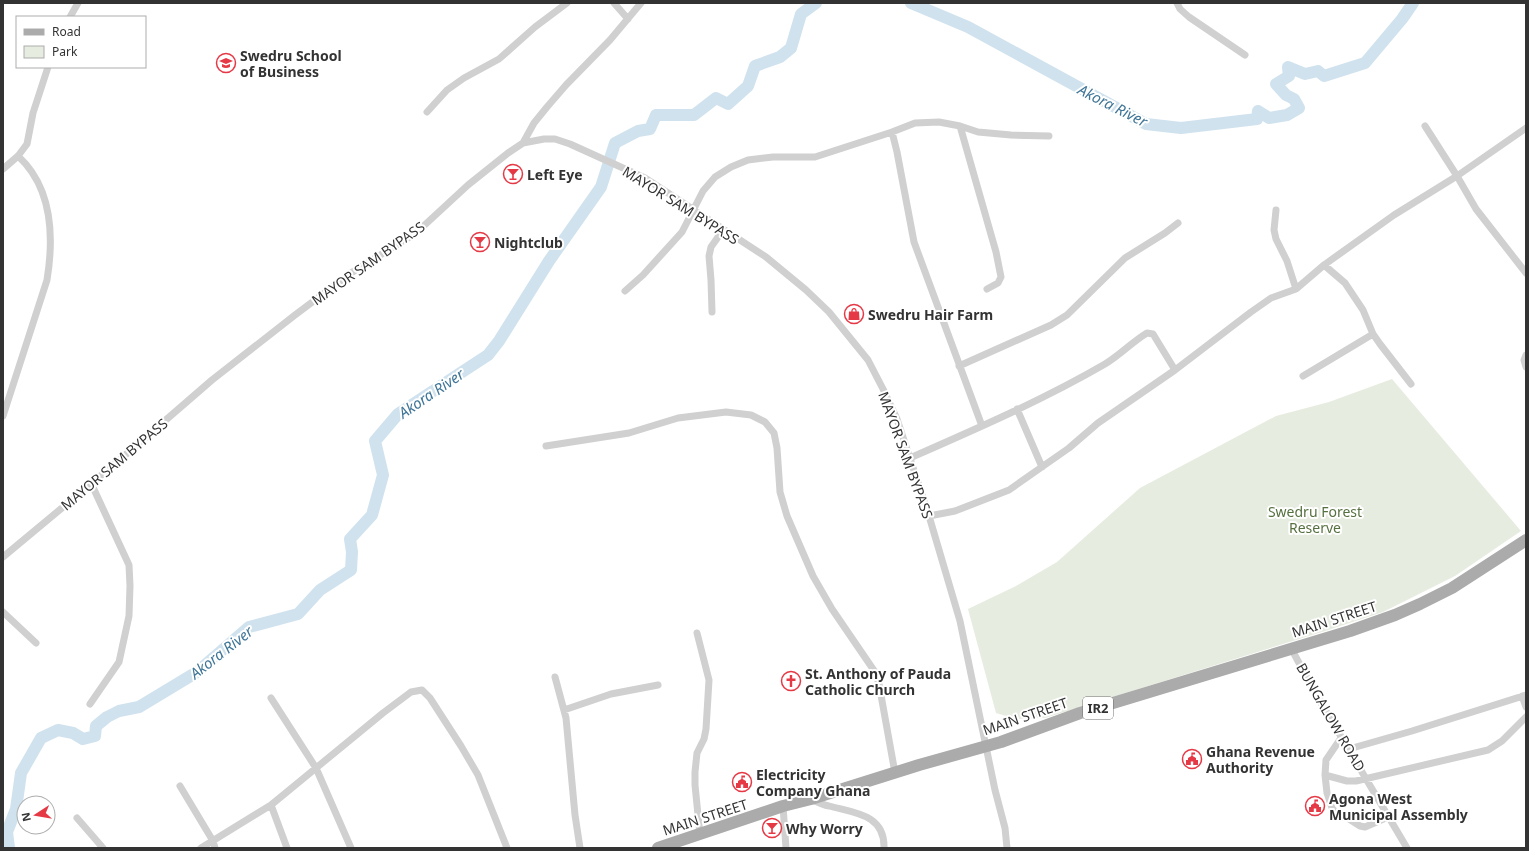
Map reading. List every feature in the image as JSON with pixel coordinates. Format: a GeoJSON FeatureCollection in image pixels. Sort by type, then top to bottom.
{"type":"FeatureCollection","features":[{"type":"Feature","properties":{"kind":"main road","name":"MAIN STREET"},"geometry":{"type":"LineString","coordinates":[[658,848],[783,806],[812,799],[986,746],[1027,733],[1080,713],[1350,631],[1395,615],[1452,588],[1526,540]]}},
{"type":"Feature","properties":{"kind":"street"},"geometry":{"type":"LineString","coordinates":[[71,16],[78,3]]}},
{"type":"Feature","properties":{"kind":"street"},"geometry":{"type":"LineString","coordinates":[[427,112],[447,90],[464,78],[499,59],[535,27],[567,3]]}},
{"type":"Feature","properties":{"kind":"street"},"geometry":{"type":"LineString","coordinates":[[614,3],[628,19]]}},
{"type":"Feature","properties":{"kind":"street"},"geometry":{"type":"LineString","coordinates":[[523,143],[534,123],[546,107],[566,84],[610,40],[641,3]]}},
{"type":"Feature","properties":{"kind":"street"},"geometry":{"type":"LineString","coordinates":[[1177,3],[1180,9],[1189,17],[1245,54]]}},
{"type":"Feature","properties":{"kind":"street"},"geometry":{"type":"LineString","coordinates":[[3,168],[18,156],[27,144],[33,113],[48,68]]}},
{"type":"Feature","properties":{"kind":"street"},"geometry":{"type":"LineString","coordinates":[[626,291],[682,232],[704,191],[715,177],[742,162],[773,157],[814,157],[915,123],[939,122],[985,132],[1011,135],[1049,136]]}},
{"type":"Feature","properties":{"kind":"street"},"geometry":{"type":"LineString","coordinates":[[960,126],[994,244],[1001,277],[998,283],[986,289]]}},
{"type":"Feature","properties":{"kind":"street"},"geometry":{"type":"LineString","coordinates":[[1425,126],[1480,214],[1526,273]]}},
{"type":"Feature","properties":{"kind":"street"},"geometry":{"type":"LineString","coordinates":[[929,516],[955,511],[1009,490],[1069,448],[1098,423],[1175,370],[1251,312],[1271,298],[1296,289],[1324,265],[1394,215],[1457,176],[1526,128]]}},
{"type":"Feature","properties":{"kind":"street"},"geometry":{"type":"LineString","coordinates":[[892,132],[914,242],[982,426]]}},
{"type":"Feature","properties":{"kind":"street","name":"MAYOR SAM BYPASS"},"geometry":{"type":"LineString","coordinates":[[3,557],[91,482],[116,463],[212,380],[351,273],[416,233],[468,185],[508,153],[523,143],[544,139],[555,139],[601,157],[645,178],[766,257],[806,290],[829,312],[868,360],[897,419],[929,516],[960,621],[995,790],[1005,828],[1007,848]]}},
{"type":"Feature","properties":{"kind":"street"},"geometry":{"type":"LineString","coordinates":[[3,416],[47,280],[50,257],[51,236],[46,202],[42,188],[23,160],[18,156]]}},
{"type":"Feature","properties":{"kind":"street"},"geometry":{"type":"LineString","coordinates":[[1276,210],[1274,230],[1276,239],[1287,261],[1296,289]]}},
{"type":"Feature","properties":{"kind":"street"},"geometry":{"type":"LineString","coordinates":[[960,366],[1051,324],[1067,315],[1125,258],[1178,223]]}},
{"type":"Feature","properties":{"kind":"street"},"geometry":{"type":"LineString","coordinates":[[712,312],[711,280],[708,256],[723,230]]}},
{"type":"Feature","properties":{"kind":"street"},"geometry":{"type":"LineString","coordinates":[[1324,265],[1345,283],[1363,310],[1373,334],[1411,384]]}},
{"type":"Feature","properties":{"kind":"street"},"geometry":{"type":"LineString","coordinates":[[910,458],[982,426],[1107,363],[1147,333],[1153,334],[1175,370]]}},
{"type":"Feature","properties":{"kind":"street"},"geometry":{"type":"LineString","coordinates":[[1303,376],[1373,334]]}},
{"type":"Feature","properties":{"kind":"street"},"geometry":{"type":"LineString","coordinates":[[1526,354],[1524,360],[1526,367]]}},
{"type":"Feature","properties":{"kind":"street"},"geometry":{"type":"LineString","coordinates":[[1017,409],[1042,467]]}},
{"type":"Feature","properties":{"kind":"street"},"geometry":{"type":"LineString","coordinates":[[546,446],[629,433],[678,418],[726,412],[752,415],[765,422],[774,433],[777,448],[780,492],[787,516],[813,576],[832,609],[875,672],[879,684],[895,773]]}},
{"type":"Feature","properties":{"kind":"street"},"geometry":{"type":"LineString","coordinates":[[90,704],[119,662],[130,616],[129,565],[91,482]]}},
{"type":"Feature","properties":{"kind":"street"},"geometry":{"type":"LineString","coordinates":[[3,612],[36,643]]}},
{"type":"Feature","properties":{"kind":"street"},"geometry":{"type":"LineString","coordinates":[[697,633],[709,680],[706,729],[704,739],[696,753],[695,785],[700,835]]}},
{"type":"Feature","properties":{"kind":"street","name":"BUNGALOW ROAD"},"geometry":{"type":"LineString","coordinates":[[1291,648],[1341,738],[1407,848]]}},
{"type":"Feature","properties":{"kind":"street"},"geometry":{"type":"LineString","coordinates":[[555,677],[564,710],[571,758],[575,815],[580,848]]}},
{"type":"Feature","properties":{"kind":"street"},"geometry":{"type":"LineString","coordinates":[[564,710],[611,694],[658,685]]}},
{"type":"Feature","properties":{"kind":"street"},"geometry":{"type":"LineString","coordinates":[[201,848],[214,844],[271,805],[383,713],[411,692],[422,690],[430,698],[461,746],[478,776],[507,848]]}},
{"type":"Feature","properties":{"kind":"street"},"geometry":{"type":"LineString","coordinates":[[1348,749],[1412,731],[1524,696],[1526,707]]}},
{"type":"Feature","properties":{"kind":"street"},"geometry":{"type":"LineString","coordinates":[[271,698],[316,768],[351,848]]}},
{"type":"Feature","properties":{"kind":"street"},"geometry":{"type":"LineString","coordinates":[[1325,775],[1347,781],[1488,750],[1502,741],[1526,717]]}},
{"type":"Feature","properties":{"kind":"street"},"geometry":{"type":"LineString","coordinates":[[1341,738],[1326,760],[1325,775],[1327,793],[1332,808],[1337,814],[1365,827],[1388,817]]}},
{"type":"Feature","properties":{"kind":"street"},"geometry":{"type":"LineString","coordinates":[[180,786],[214,844]]}},
{"type":"Feature","properties":{"kind":"street"},"geometry":{"type":"LineString","coordinates":[[812,799],[828,806],[853,811],[875,822],[881,830],[884,840],[884,848]]}},
{"type":"Feature","properties":{"kind":"street"},"geometry":{"type":"LineString","coordinates":[[271,805],[287,848]]}},
{"type":"Feature","properties":{"kind":"street"},"geometry":{"type":"LineString","coordinates":[[783,806],[786,848]]}},
{"type":"Feature","properties":{"kind":"street"},"geometry":{"type":"LineString","coordinates":[[78,818],[103,848]]}},
{"type":"Feature","properties":{"kind":"green space","name":"Swedru Forest Reserve"},"geometry":{"type":"Polygon","coordinates":[[[1392,379],[1521,531],[1455,576],[1383,612],[1045,718],[1016,719],[996,713],[968,609],[1016,586],[1057,562],[1140,488],[1276,416],[1329,402],[1392,379]]]}},
{"type":"Feature","properties":{"kind":"waterway","name":"Akora River"},"geometry":{"type":"LineString","coordinates":[[9,848],[7,832],[16,809],[21,773],[41,738],[58,730],[73,733],[83,739],[95,736],[96,726],[107,717],[119,711],[139,707],[197,672],[249,627],[298,614],[320,590],[351,570],[352,552],[350,539],[372,515],[383,475],[375,441],[398,414],[488,355],[499,341],[549,261],[601,187],[615,143],[638,131],[650,129],[656,115],[694,115],[716,98],[728,104],[748,86],[755,66],[780,57],[791,48],[801,14],[816,3]]}},
{"type":"Feature","properties":{"kind":"waterway","name":"Akora River"},"geometry":{"type":"LineString","coordinates":[[911,3],[968,27],[1146,124],[1181,128],[1257,119],[1258,111],[1269,118],[1287,115],[1299,108],[1294,99],[1286,95],[1276,84],[1289,76],[1288,67],[1305,74],[1318,71],[1324,76],[1365,63],[1402,19],[1413,3]]}},
{"type":"Feature","properties":{"kind":"place","name":"Swedru School of Business"},"geometry":{"type":"Point","coordinates":[226,63]}},
{"type":"Feature","properties":{"kind":"place","name":"Left Eye"},"geometry":{"type":"Point","coordinates":[513,174]}},
{"type":"Feature","properties":{"kind":"place","name":"Nightclub"},"geometry":{"type":"Point","coordinates":[480,242]}},
{"type":"Feature","properties":{"kind":"place","name":"Swedru Hair Farm"},"geometry":{"type":"Point","coordinates":[854,314]}},
{"type":"Feature","properties":{"kind":"place","name":"St. Anthony of Pauda Catholic Church"},"geometry":{"type":"Point","coordinates":[791,681]}},
{"type":"Feature","properties":{"kind":"place","name":"Ghana Revenue Authority"},"geometry":{"type":"Point","coordinates":[1192,759]}},
{"type":"Feature","properties":{"kind":"place","name":"Electricity Company Ghana"},"geometry":{"type":"Point","coordinates":[742,782]}},
{"type":"Feature","properties":{"kind":"place","name":"Agona West Municipal Assembly"},"geometry":{"type":"Point","coordinates":[1315,806]}},
{"type":"Feature","properties":{"kind":"place","name":"Why Worry"},"geometry":{"type":"Point","coordinates":[772,828]}}]}
